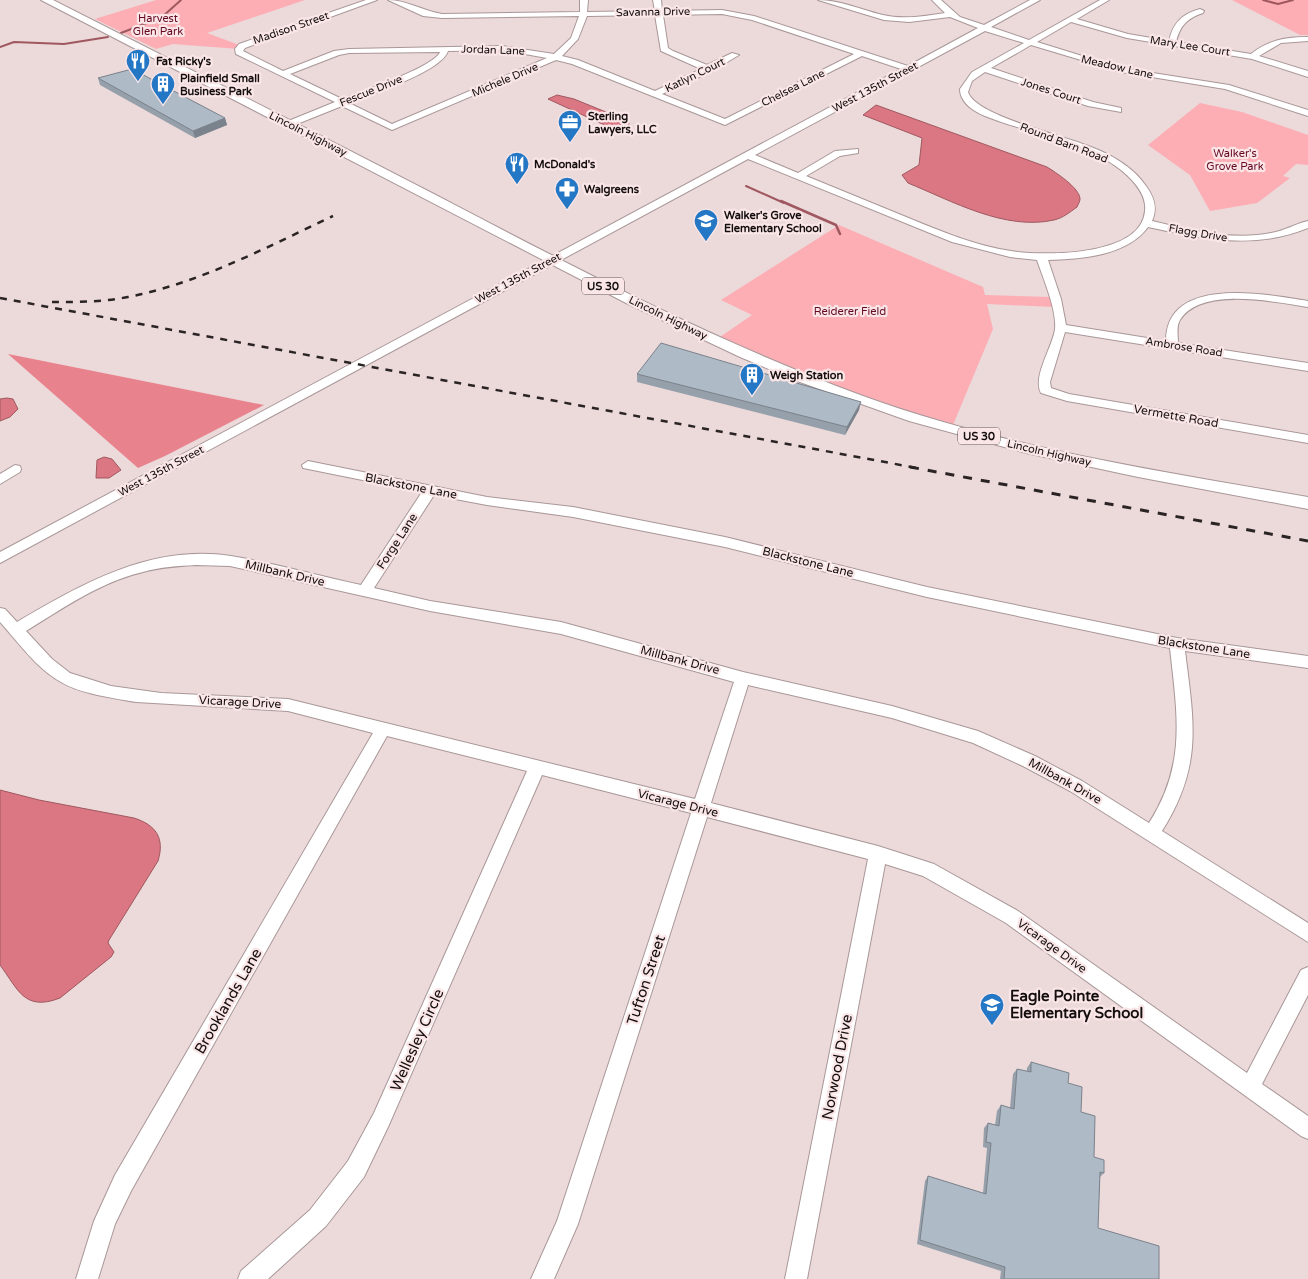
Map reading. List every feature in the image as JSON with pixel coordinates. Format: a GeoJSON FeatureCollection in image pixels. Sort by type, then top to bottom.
{"type":"FeatureCollection","features":[{"type":"Feature","properties":{"kind":"main road","name":"Lincoln Highway"},"geometry":{"type":"LineString","coordinates":[[46,0],[552,260],[748,356],[862,400],[983,437],[1133,472],[1308,503]]}},
{"type":"Feature","properties":{"kind":"street","name":"Madison Street"},"geometry":{"type":"LineString","coordinates":[[282,74],[239,52],[239,49],[250,43],[373,0]]}},
{"type":"Feature","properties":{"kind":"street","name":"Savanna Drive"},"geometry":{"type":"LineString","coordinates":[[392,0],[433,15],[700,11],[738,14],[909,69]]}},
{"type":"Feature","properties":{"kind":"street","name":"Michele Drive"},"geometry":{"type":"LineString","coordinates":[[342,102],[392,127],[556,57],[574,39],[584,19],[584,0]]}},
{"type":"Feature","properties":{"kind":"street"},"geometry":{"type":"LineString","coordinates":[[657,0],[664,49],[709,69]]}},
{"type":"Feature","properties":{"kind":"street"},"geometry":{"type":"LineString","coordinates":[[822,0],[884,18],[909,20],[950,15]]}},
{"type":"Feature","properties":{"kind":"street","name":"Meadow Lane"},"geometry":{"type":"LineString","coordinates":[[936,0],[942,4],[950,15],[1031,43],[1120,70],[1226,88],[1308,113]]}},
{"type":"Feature","properties":{"kind":"street","name":"West 135th Street"},"geometry":{"type":"LineString","coordinates":[[0,558],[1036,0]]}},
{"type":"Feature","properties":{"kind":"street","name":"Round Barn Road"},"geometry":{"type":"LineString","coordinates":[[1105,0],[970,78],[964,84],[963,90],[966,98],[972,104],[995,117],[1089,150],[1122,167],[1140,183],[1150,201],[1150,211],[1146,223]]}},
{"type":"Feature","properties":{"kind":"street"},"geometry":{"type":"LineString","coordinates":[[503,14],[504,6]]}},
{"type":"Feature","properties":{"kind":"street"},"geometry":{"type":"LineString","coordinates":[[1172,43],[1179,22],[1190,13],[1200,11]]}},
{"type":"Feature","properties":{"kind":"street","name":"Mary Lee Court"},"geometry":{"type":"LineString","coordinates":[[1071,20],[1127,36],[1253,57],[1308,74]]}},
{"type":"Feature","properties":{"kind":"street"},"geometry":{"type":"LineString","coordinates":[[1253,57],[1269,44],[1279,40],[1308,39]]}},
{"type":"Feature","properties":{"kind":"street","name":"Fescue Drive"},"geometry":{"type":"LineString","coordinates":[[289,124],[427,68],[442,57],[445,49]]}},
{"type":"Feature","properties":{"kind":"street","name":"Jordan Lane"},"geometry":{"type":"LineString","coordinates":[[282,74],[331,55],[349,51],[517,49],[575,62],[725,122]]}},
{"type":"Feature","properties":{"kind":"street","name":"Chelsea Lane"},"geometry":{"type":"LineString","coordinates":[[725,122],[862,53]]}},
{"type":"Feature","properties":{"kind":"street","name":"Katlyn Court"},"geometry":{"type":"LineString","coordinates":[[655,94],[735,55]]}},
{"type":"Feature","properties":{"kind":"street","name":"Jones Court"},"geometry":{"type":"LineString","coordinates":[[985,69],[1091,104],[1118,110]]}},
{"type":"Feature","properties":{"kind":"street"},"geometry":{"type":"LineString","coordinates":[[282,74],[342,102]]}},
{"type":"Feature","properties":{"kind":"street"},"geometry":{"type":"LineString","coordinates":[[799,176],[838,153],[855,151]]}},
{"type":"Feature","properties":{"kind":"street"},"geometry":{"type":"LineString","coordinates":[[747,155],[962,243],[999,252],[1042,259],[1087,254],[1106,249],[1135,235],[1146,223]]}},
{"type":"Feature","properties":{"kind":"street","name":"Flagg Drive"},"geometry":{"type":"LineString","coordinates":[[1146,223],[1187,233],[1236,239],[1278,235],[1294,231],[1308,224]]}},
{"type":"Feature","properties":{"kind":"street"},"geometry":{"type":"LineString","coordinates":[[1042,259],[1056,299],[1061,328]]}},
{"type":"Feature","properties":{"kind":"street"},"geometry":{"type":"LineString","coordinates":[[1172,345],[1172,329],[1175,319],[1183,311],[1198,302],[1215,297],[1237,295],[1308,304]]}},
{"type":"Feature","properties":{"kind":"street","name":"Ambrose Road"},"geometry":{"type":"LineString","coordinates":[[1061,328],[1308,367]]}},
{"type":"Feature","properties":{"kind":"street","name":"Vermette Road"},"geometry":{"type":"LineString","coordinates":[[1061,328],[1044,382],[1045,390],[1067,397],[1308,439]]}},
{"type":"Feature","properties":{"kind":"street","name":"Blackstone Lane"},"geometry":{"type":"LineString","coordinates":[[308,465],[522,507],[573,512],[725,542],[926,592],[1177,644],[1308,662]]}},
{"type":"Feature","properties":{"kind":"street"},"geometry":{"type":"LineString","coordinates":[[0,480],[14,469]]}},
{"type":"Feature","properties":{"kind":"street","name":"Forge Lane"},"geometry":{"type":"LineString","coordinates":[[365,591],[430,490]]}},
{"type":"Feature","properties":{"kind":"street","name":"Millbank Drive"},"geometry":{"type":"LineString","coordinates":[[16,630],[103,579],[132,568],[166,561],[198,558],[230,561],[430,606],[561,628],[743,678],[892,712],[978,738],[1029,761],[1076,786],[1152,832],[1308,933]]}},
{"type":"Feature","properties":{"kind":"street","name":"Vicarage Drive"},"geometry":{"type":"LineString","coordinates":[[0,613],[42,660],[67,679],[104,691],[138,697],[288,704],[702,808],[878,854],[928,870],[1012,917],[1308,1129]]}},
{"type":"Feature","properties":{"kind":"street"},"geometry":{"type":"LineString","coordinates":[[1152,832],[1172,799],[1185,745],[1177,644]]}},
{"type":"Feature","properties":{"kind":"street","name":"Tufton Street"},"geometry":{"type":"LineString","coordinates":[[542,1279],[568,1224],[743,678]]}},
{"type":"Feature","properties":{"kind":"street","name":"Brooklands Lane"},"geometry":{"type":"LineString","coordinates":[[87,1279],[106,1221],[124,1183],[383,729]]}},
{"type":"Feature","properties":{"kind":"street","name":"Wellesley Circle"},"geometry":{"type":"LineString","coordinates":[[249,1279],[258,1274],[318,1218],[356,1169],[381,1120],[537,768]]}},
{"type":"Feature","properties":{"kind":"street","name":"Norwood Drive"},"geometry":{"type":"LineString","coordinates":[[796,1279],[878,854]]}},
{"type":"Feature","properties":{"kind":"street"},"geometry":{"type":"LineString","coordinates":[[1250,1087],[1308,976]]}},
{"type":"Feature","properties":{"kind":"green space","name":"Harvest Glen Park"},"geometry":{"type":"Polygon","coordinates":[[[156,0],[305,0],[207,33],[242,46],[239,49],[173,44],[156,49],[95,19],[156,0]]]}},
{"type":"Feature","properties":{"kind":"green space"},"geometry":{"type":"Polygon","coordinates":[[[1232,0],[1308,0],[1308,35],[1300,35],[1232,0]]]}},
{"type":"Feature","properties":{"kind":"green space","name":"Walker's Grove Park"},"geometry":{"type":"Polygon","coordinates":[[[1200,103],[1242,112],[1308,135],[1308,165],[1296,164],[1283,176],[1290,178],[1257,203],[1210,211],[1190,175],[1148,145],[1200,103]]]}},
{"type":"Feature","properties":{"kind":"green space","name":"Reiderer Field"},"geometry":{"type":"Polygon","coordinates":[[[839,225],[983,287],[985,295],[1052,297],[1054,307],[987,304],[993,329],[953,425],[805,375],[720,337],[752,315],[721,300],[839,225]]]}},
{"type":"Feature","properties":{"kind":"shaded area"},"geometry":{"type":"Polygon","coordinates":[[[557,95],[574,99],[628,121],[629,124],[627,128],[619,130],[611,128],[548,99],[557,95]]]}},
{"type":"Feature","properties":{"kind":"shaded area"},"geometry":{"type":"Polygon","coordinates":[[[876,105],[1047,167],[1076,190],[1080,199],[1077,207],[1054,220],[1017,221],[998,218],[961,206],[908,183],[902,175],[919,165],[922,138],[863,115],[876,105]]]}},
{"type":"Feature","properties":{"kind":"shaded area"},"geometry":{"type":"Polygon","coordinates":[[[8,354],[264,405],[138,468],[8,354]]]}},
{"type":"Feature","properties":{"kind":"shaded area"},"geometry":{"type":"Polygon","coordinates":[[[0,399],[13,399],[18,409],[10,417],[0,421],[0,399]]]}},
{"type":"Feature","properties":{"kind":"shaded area"},"geometry":{"type":"Polygon","coordinates":[[[104,457],[112,459],[121,470],[109,478],[96,478],[97,460],[104,457]]]}},
{"type":"Feature","properties":{"kind":"shaded area"},"geometry":{"type":"Polygon","coordinates":[[[0,790],[39,800],[134,818],[148,824],[159,839],[160,853],[158,861],[109,940],[108,943],[114,952],[111,957],[60,998],[48,1002],[38,1002],[23,996],[0,965],[0,790]]]}},
{"type":"Feature","properties":{"kind":"building","name":"Plainfield Small Business Park"},"geometry":{"type":"Polygon","coordinates":[[[132,69],[225,118],[193,131],[98,78],[132,69]]]}},
{"type":"Feature","properties":{"kind":"building","name":"Weigh Station"},"geometry":{"type":"Polygon","coordinates":[[[661,343],[861,402],[847,427],[637,374],[661,343]]]}},
{"type":"Feature","properties":{"kind":"building"},"geometry":{"type":"Polygon","coordinates":[[[1031,1062],[1069,1073],[1068,1083],[1082,1087],[1081,1112],[1095,1116],[1094,1157],[1104,1160],[1104,1173],[1100,1172],[1098,1228],[1159,1246],[1159,1279],[1004,1279],[1005,1267],[920,1240],[928,1176],[986,1194],[991,1143],[986,1142],[988,1123],[999,1126],[1001,1105],[1014,1109],[1017,1069],[1031,1072],[1031,1062]]]}},
{"type":"Feature","properties":{"kind":"waterway"},"geometry":{"type":"LineString","coordinates":[[121,33],[162,17],[181,0]]}},
{"type":"Feature","properties":{"kind":"waterway"},"geometry":{"type":"LineString","coordinates":[[1263,0],[1278,4],[1293,0]]}},
{"type":"Feature","properties":{"kind":"waterway"},"geometry":{"type":"LineString","coordinates":[[0,47],[14,42],[64,44],[108,37]]}},
{"type":"Feature","properties":{"kind":"waterway"},"geometry":{"type":"LineString","coordinates":[[746,186],[784,203]]}},
{"type":"Feature","properties":{"kind":"waterway"},"geometry":{"type":"LineString","coordinates":[[781,201],[836,225],[840,234]]}},
{"type":"Feature","properties":{"kind":"railway"},"geometry":{"type":"LineString","coordinates":[[52,302],[119,299],[155,291],[233,263],[333,216]]}},
{"type":"Feature","properties":{"kind":"railway"},"geometry":{"type":"LineString","coordinates":[[0,298],[917,468]]}},
{"type":"Feature","properties":{"kind":"railway"},"geometry":{"type":"LineString","coordinates":[[910,467],[1308,541]]}},
{"type":"Feature","properties":{"kind":"place","name":"Fat Ricky's"},"geometry":{"type":"Point","coordinates":[138,82]}},
{"type":"Feature","properties":{"kind":"place","name":"Plainfield Small Business Park"},"geometry":{"type":"Point","coordinates":[163,105]}},
{"type":"Feature","properties":{"kind":"place","name":"Sterling Lawyers, LLC"},"geometry":{"type":"Point","coordinates":[570,143]}},
{"type":"Feature","properties":{"kind":"place","name":"McDonald's"},"geometry":{"type":"Point","coordinates":[517,185]}},
{"type":"Feature","properties":{"kind":"place","name":"Walgreens"},"geometry":{"type":"Point","coordinates":[567,210]}},
{"type":"Feature","properties":{"kind":"place","name":"Walker's Grove Elementary School"},"geometry":{"type":"Point","coordinates":[706,242]}},
{"type":"Feature","properties":{"kind":"place","name":"Weigh Station"},"geometry":{"type":"Point","coordinates":[752,396]}},
{"type":"Feature","properties":{"kind":"place","name":"Eagle Pointe Elementary School"},"geometry":{"type":"Point","coordinates":[992,1026]}}]}
